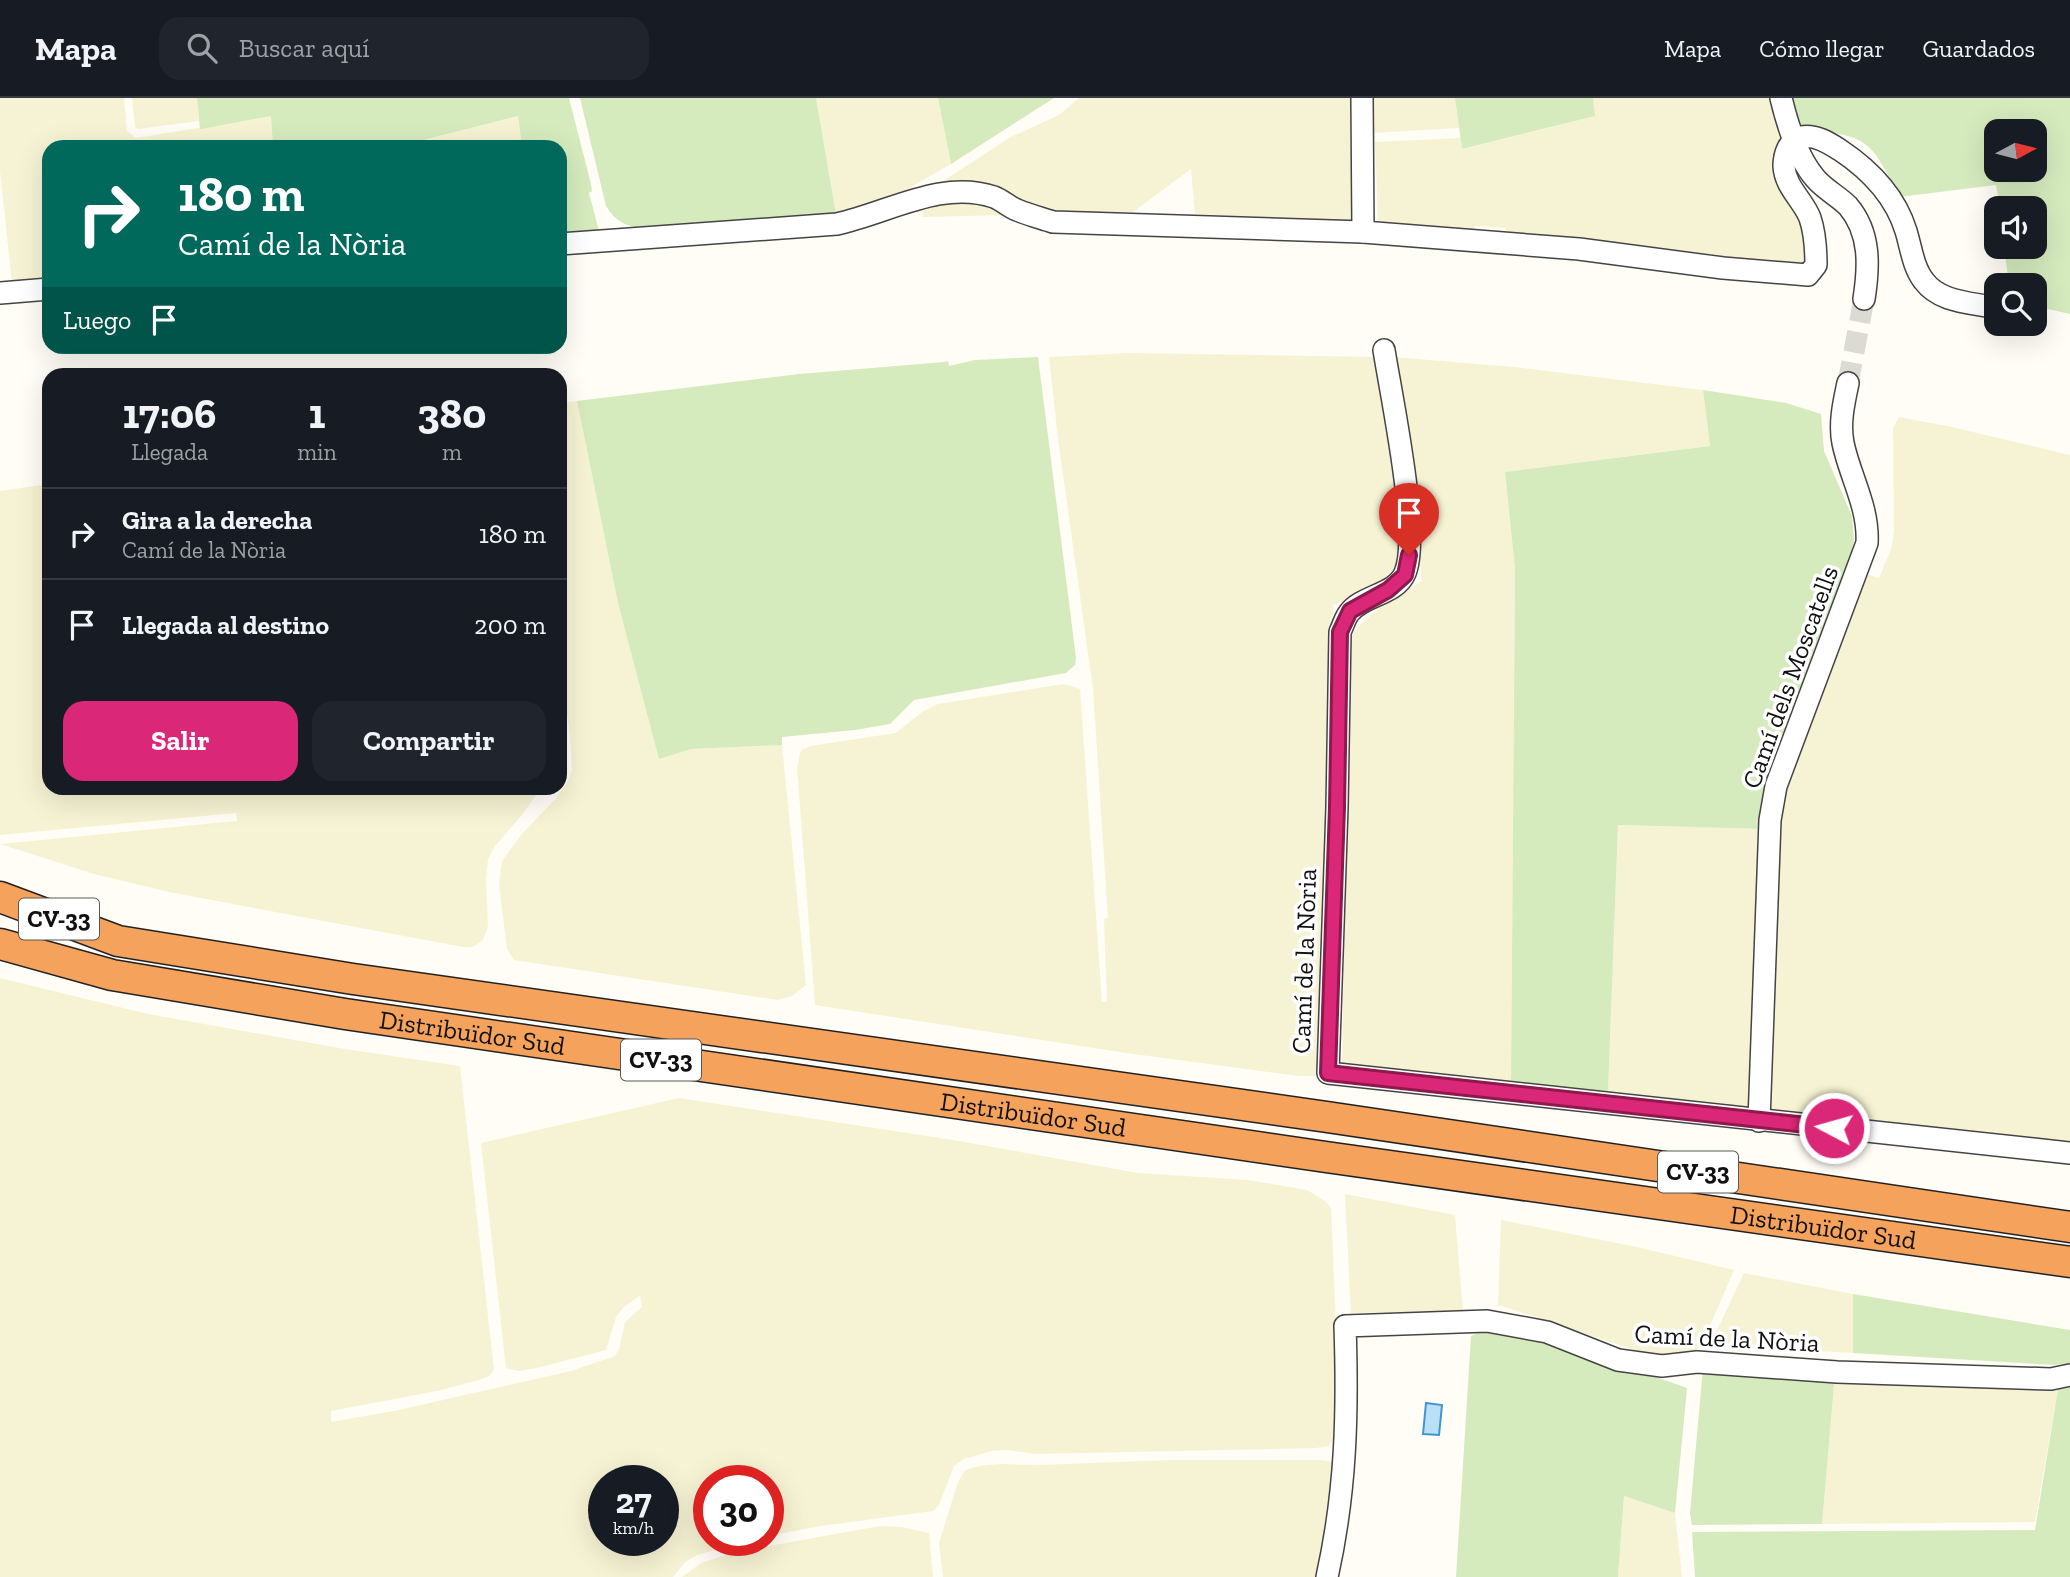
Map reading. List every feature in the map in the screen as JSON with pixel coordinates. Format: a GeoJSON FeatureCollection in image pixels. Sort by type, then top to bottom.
{"type":"FeatureCollection","features":[{"type":"Feature","properties":{"kind":"highway","name":"Distribuïdor Sud"},"geometry":{"type":"LineString","coordinates":[[0,897],[118,941],[353,979],[1326,1116],[2070,1227]]}},
{"type":"Feature","properties":{"kind":"highway","name":"Distribuïdor Sud"},"geometry":{"type":"LineString","coordinates":[[0,944],[112,975],[345,1014],[1272,1150],[2070,1262]]}},
{"type":"Feature","properties":{"kind":"highway"},"geometry":{"type":"LineString","coordinates":[[1812,1189],[1927,1194],[2070,1213]]}},
{"type":"Feature","properties":{"kind":"highway"},"geometry":{"type":"LineString","coordinates":[[1831,1228],[1927,1259],[2070,1280]]}},
{"type":"Feature","properties":{"kind":"street"},"geometry":{"type":"LineString","coordinates":[[1362,98],[1363,232]]}},
{"type":"Feature","properties":{"kind":"street"},"geometry":{"type":"LineString","coordinates":[[1781,98],[1786,120],[1814,177],[1848,207],[1859,227],[1867,247],[1868,272],[1864,299]]}},
{"type":"Feature","properties":{"kind":"street"},"geometry":{"type":"LineString","coordinates":[[567,243],[837,224],[936,194],[959,190],[995,197],[1015,210],[1053,222],[1363,232],[1578,250],[1723,268],[1808,275],[1816,265],[1810,217],[1787,181],[1784,165],[1787,150],[1794,139],[1804,136],[1816,137],[1831,144],[1864,166],[1887,192],[1903,221],[1918,271],[1924,281],[1945,298],[1984,306]]}},
{"type":"Feature","properties":{"kind":"street"},"geometry":{"type":"LineString","coordinates":[[0,293],[42,290]]}},
{"type":"Feature","properties":{"kind":"street","name":"Camí de la Nòria"},"geometry":{"type":"LineString","coordinates":[[1384,350],[1406,489],[1409,555],[1405,575],[1388,590],[1350,611],[1340,632],[1328,1073],[2070,1153]]}},
{"type":"Feature","properties":{"kind":"street","name":"Camí dels Moscatells"},"geometry":{"type":"LineString","coordinates":[[1759,1121],[1770,820],[1776,786],[1867,543],[1868,526],[1842,440],[1847,383]]}},
{"type":"Feature","properties":{"kind":"street","name":"Camí de la Nòria"},"geometry":{"type":"LineString","coordinates":[[1327,1577],[1336,1538],[1346,1456],[1345,1326],[1487,1321],[1547,1332],[1618,1360],[1662,1366],[1697,1362],[1837,1372],[2051,1379],[2070,1375]]}},
{"type":"Feature","properties":{"kind":"shaded area"},"geometry":{"type":"Polygon","coordinates":[[[0,98],[124,98],[127,131],[136,138],[271,116],[273,140],[42,140],[42,279],[12,283],[0,171],[0,98]]]}},
{"type":"Feature","properties":{"kind":"shaded area"},"geometry":{"type":"Polygon","coordinates":[[[132,98],[197,98],[199,121],[138,129],[135,127],[132,98]]]}},
{"type":"Feature","properties":{"kind":"shaded area"},"geometry":{"type":"Polygon","coordinates":[[[816,98],[938,98],[951,164],[887,201],[836,214],[816,98]]]}},
{"type":"Feature","properties":{"kind":"shaded area"},"geometry":{"type":"Polygon","coordinates":[[[1079,98],[1354,98],[1356,222],[1195,214],[1191,169],[1133,212],[923,217],[919,197],[1009,138],[1059,115],[1079,98]]]}},
{"type":"Feature","properties":{"kind":"shaded area"},"geometry":{"type":"Polygon","coordinates":[[[1372,98],[1455,98],[1459,128],[1373,133],[1372,98]]]}},
{"type":"Feature","properties":{"kind":"shaded area"},"geometry":{"type":"Polygon","coordinates":[[[1593,98],[1774,98],[1787,154],[1796,170],[1806,206],[1819,269],[1639,245],[1506,234],[1506,228],[1475,226],[1474,230],[1378,223],[1375,142],[1460,138],[1462,149],[1594,116],[1593,98]]]}},
{"type":"Feature","properties":{"kind":"shaded area"},"geometry":{"type":"Polygon","coordinates":[[[518,116],[521,140],[425,140],[518,116]]]}},
{"type":"Feature","properties":{"kind":"shaded area"},"geometry":{"type":"Polygon","coordinates":[[[1129,353],[1378,357],[1404,546],[1400,564],[1392,575],[1358,596],[1333,605],[1326,1075],[1299,1076],[1126,1053],[815,1005],[797,767],[801,750],[810,746],[896,733],[922,712],[938,704],[1064,684],[1080,689],[1102,1002],[1107,1002],[1104,919],[1108,918],[1093,689],[1049,357],[1129,353]]]}},
{"type":"Feature","properties":{"kind":"shaded area"},"geometry":{"type":"Polygon","coordinates":[[[1393,357],[1514,367],[1703,390],[1710,446],[1505,472],[1515,569],[1511,1083],[1342,1066],[1349,645],[1353,633],[1363,622],[1386,602],[1422,581],[1393,357]]]}},
{"type":"Feature","properties":{"kind":"shaded area"},"geometry":{"type":"Polygon","coordinates":[[[577,401],[618,603],[660,758],[690,749],[782,745],[806,985],[792,996],[778,1000],[514,960],[507,949],[499,884],[502,861],[521,835],[558,795],[567,795],[567,782],[572,770],[567,713],[567,402],[577,401]]]}},
{"type":"Feature","properties":{"kind":"shaded area"},"geometry":{"type":"Polygon","coordinates":[[[1899,417],[2070,455],[2070,1144],[1991,1132],[1769,1111],[1783,794],[1866,574],[1879,578],[1891,549],[1894,532],[1893,428],[1899,417]]]}},
{"type":"Feature","properties":{"kind":"shaded area"},"geometry":{"type":"Polygon","coordinates":[[[42,485],[42,795],[536,795],[495,846],[488,859],[488,927],[483,940],[473,947],[463,947],[169,892],[94,874],[0,844],[237,821],[236,813],[0,835],[0,491],[42,485]]]}},
{"type":"Feature","properties":{"kind":"shaded area"},"geometry":{"type":"Polygon","coordinates":[[[1618,825],[1764,829],[1752,1109],[1608,1093],[1618,825]]]}},
{"type":"Feature","properties":{"kind":"shaded area"},"geometry":{"type":"Polygon","coordinates":[[[0,978],[148,1014],[345,1049],[460,1066],[494,1370],[482,1379],[442,1390],[331,1411],[331,1422],[399,1410],[571,1371],[615,1356],[625,1322],[642,1307],[640,1295],[616,1317],[606,1350],[537,1368],[518,1371],[506,1368],[481,1143],[679,1098],[953,1140],[1138,1173],[1248,1180],[1307,1190],[1331,1208],[1338,1374],[1333,1440],[1329,1446],[1036,1454],[992,1451],[964,1459],[954,1466],[939,1505],[933,1511],[784,1533],[784,1465],[693,1465],[693,1556],[695,1556],[685,1562],[673,1577],[0,1577],[0,978]]]}},
{"type":"Feature","properties":{"kind":"shaded area"},"geometry":{"type":"Polygon","coordinates":[[[1345,1194],[1455,1215],[1463,1311],[1351,1313],[1345,1194]]]}},
{"type":"Feature","properties":{"kind":"shaded area"},"geometry":{"type":"Polygon","coordinates":[[[1501,1220],[1637,1247],[1734,1270],[1703,1342],[1694,1354],[1658,1358],[1498,1306],[1501,1220]]]}},
{"type":"Feature","properties":{"kind":"shaded area"},"geometry":{"type":"Polygon","coordinates":[[[1744,1273],[1853,1294],[1853,1353],[1710,1345],[1744,1273]]]}},
{"type":"Feature","properties":{"kind":"shaded area"},"geometry":{"type":"Polygon","coordinates":[[[1835,1374],[2059,1383],[2035,1522],[1822,1524],[1835,1374]]]}},
{"type":"Feature","properties":{"kind":"shaded area"},"geometry":{"type":"Polygon","coordinates":[[[1170,1460],[1333,1462],[1329,1509],[1315,1577],[943,1577],[939,1543],[958,1482],[965,1470],[1001,1464],[1170,1460]]]}},
{"type":"Feature","properties":{"kind":"shaded area"},"geometry":{"type":"Polygon","coordinates":[[[1624,1496],[1675,1513],[1682,1577],[1618,1577],[1624,1496]]]}},
{"type":"Feature","properties":{"kind":"shaded area"},"geometry":{"type":"Polygon","coordinates":[[[880,1526],[902,1527],[929,1533],[933,1577],[682,1577],[701,1563],[723,1556],[784,1556],[784,1543],[880,1526]]]}},
{"type":"Feature","properties":{"kind":"green space"},"geometry":{"type":"Polygon","coordinates":[[[197,98],[569,98],[591,184],[592,191],[589,193],[600,235],[567,237],[567,140],[521,140],[518,116],[425,140],[273,140],[271,116],[200,129],[197,98]]]}},
{"type":"Feature","properties":{"kind":"green space"},"geometry":{"type":"Polygon","coordinates":[[[580,98],[816,98],[836,214],[643,228],[626,225],[613,216],[606,206],[580,98]]]}},
{"type":"Feature","properties":{"kind":"green space"},"geometry":{"type":"Polygon","coordinates":[[[938,98],[1054,98],[951,164],[938,98]]]}},
{"type":"Feature","properties":{"kind":"green space"},"geometry":{"type":"Polygon","coordinates":[[[1455,98],[1593,98],[1595,116],[1462,149],[1455,98]]]}},
{"type":"Feature","properties":{"kind":"green space"},"geometry":{"type":"Polygon","coordinates":[[[1792,98],[2070,98],[2070,314],[2047,309],[2047,273],[2007,273],[2006,259],[2047,259],[2047,196],[1998,196],[1996,185],[1899,197],[1882,164],[1867,145],[1844,135],[1807,130],[1805,126],[1800,126],[1792,98]]]}},
{"type":"Feature","properties":{"kind":"green space"},"geometry":{"type":"Polygon","coordinates":[[[1038,357],[1075,665],[1066,673],[914,700],[890,724],[782,737],[782,745],[691,749],[659,759],[618,603],[577,401],[799,374],[948,361],[949,366],[975,360],[1038,357]]]}},
{"type":"Feature","properties":{"kind":"green space"},"geometry":{"type":"Polygon","coordinates":[[[1703,390],[1786,403],[1821,414],[1824,451],[1852,516],[1854,539],[1849,568],[1764,829],[1618,825],[1608,1093],[1511,1083],[1515,569],[1505,472],[1710,446],[1703,390]]]}},
{"type":"Feature","properties":{"kind":"green space"},"geometry":{"type":"Polygon","coordinates":[[[1853,1294],[2070,1330],[2070,1363],[2055,1365],[1853,1353],[1853,1294]]]}},
{"type":"Feature","properties":{"kind":"green space"},"geometry":{"type":"Polygon","coordinates":[[[1488,1328],[1529,1332],[1687,1388],[1675,1513],[1624,1496],[1618,1577],[1456,1577],[1471,1336],[1488,1328]]]}},
{"type":"Feature","properties":{"kind":"green space"},"geometry":{"type":"Polygon","coordinates":[[[1703,1367],[1835,1374],[1822,1524],[1692,1525],[1690,1513],[1703,1367]]]}},
{"type":"Feature","properties":{"kind":"green space"},"geometry":{"type":"Polygon","coordinates":[[[2059,1383],[2070,1384],[2070,1577],[1695,1577],[1692,1532],[2035,1530],[2059,1383]]]}},
{"type":"Feature","properties":{"kind":"water"},"geometry":{"type":"Polygon","coordinates":[[[1426,1403],[1442,1405],[1439,1435],[1423,1434],[1426,1403]]]}},
{"type":"Feature","properties":{"kind":"tunnel"},"geometry":{"type":"LineString","coordinates":[[1848,383],[1864,299]]}},
{"type":"Feature","properties":{"kind":"route"},"geometry":{"type":"LineString","coordinates":[[1409,555],[1405,575],[1388,590],[1350,611],[1340,632],[1328,1073],[1834,1128]]}}]}
